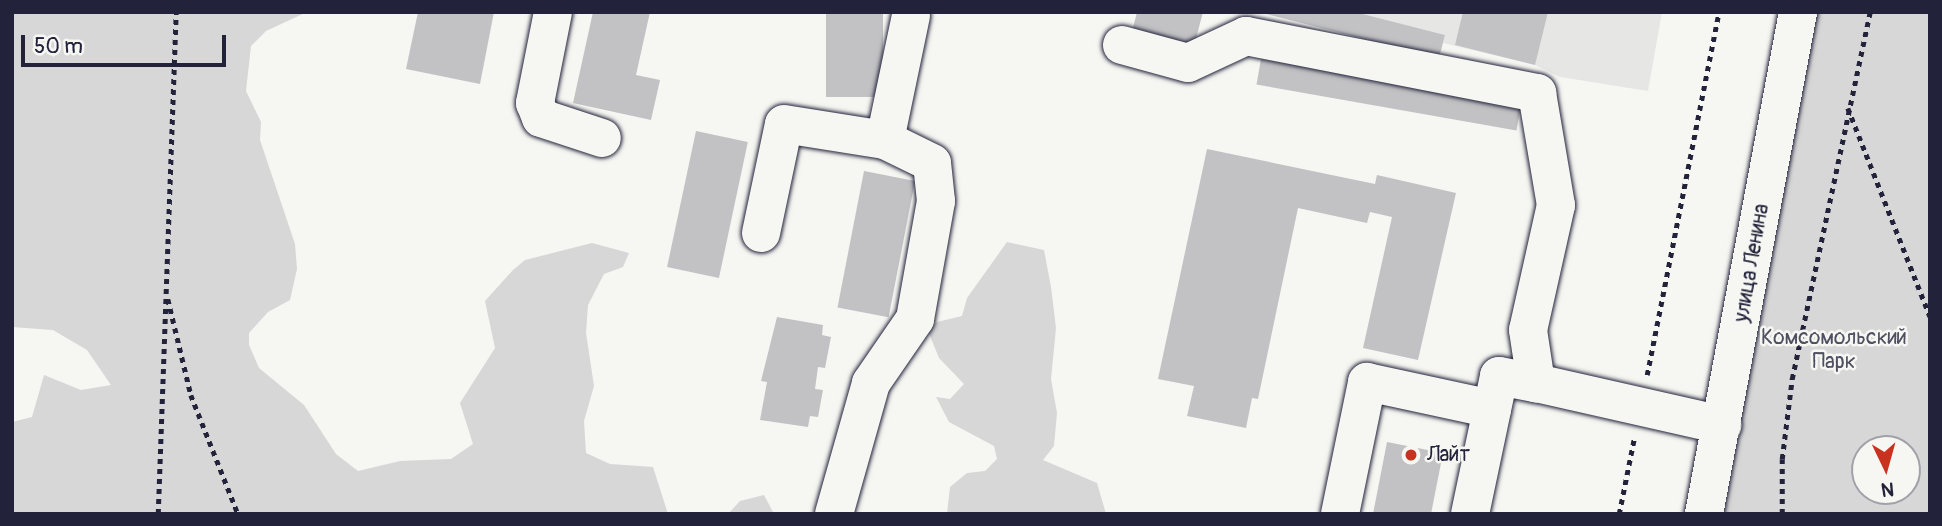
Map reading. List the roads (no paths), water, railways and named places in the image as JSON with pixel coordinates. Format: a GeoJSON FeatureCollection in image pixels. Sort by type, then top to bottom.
{"type":"FeatureCollection","features":[{"type":"Feature","properties":{"kind":"main road"},"geometry":{"type":"LineString","coordinates":[[553,12],[537,89],[541,118],[602,138]]}},
{"type":"Feature","properties":{"kind":"main road","name":"улица Ленина"},"geometry":{"type":"LineString","coordinates":[[1704,514],[1798,12]]}},
{"type":"Feature","properties":{"kind":"main road"},"geometry":{"type":"LineString","coordinates":[[885,140],[911,16]]}},
{"type":"Feature","properties":{"kind":"main road"},"geometry":{"type":"LineString","coordinates":[[1122,45],[1188,63],[1246,36],[1537,93],[1556,205],[1528,330],[1536,383]]}},
{"type":"Feature","properties":{"kind":"main road"},"geometry":{"type":"LineString","coordinates":[[761,233],[783,124],[885,140],[932,163],[936,201],[915,319],[871,383],[834,514]]}},
{"type":"Feature","properties":{"kind":"main road"},"geometry":{"type":"LineString","coordinates":[[1470,514],[1499,376],[1641,405],[1722,425]]}},
{"type":"Feature","properties":{"kind":"main road"},"geometry":{"type":"LineString","coordinates":[[1340,514],[1367,382],[1492,409]]}},
{"type":"Feature","properties":{"kind":"place","name":"Лайт"},"geometry":{"type":"Point","coordinates":[1411,455]}},
{"type":"Feature","properties":{"kind":"park label","name":"Комсомольский Парк"},"geometry":{"type":"Point","coordinates":[1834,350]}}]}
